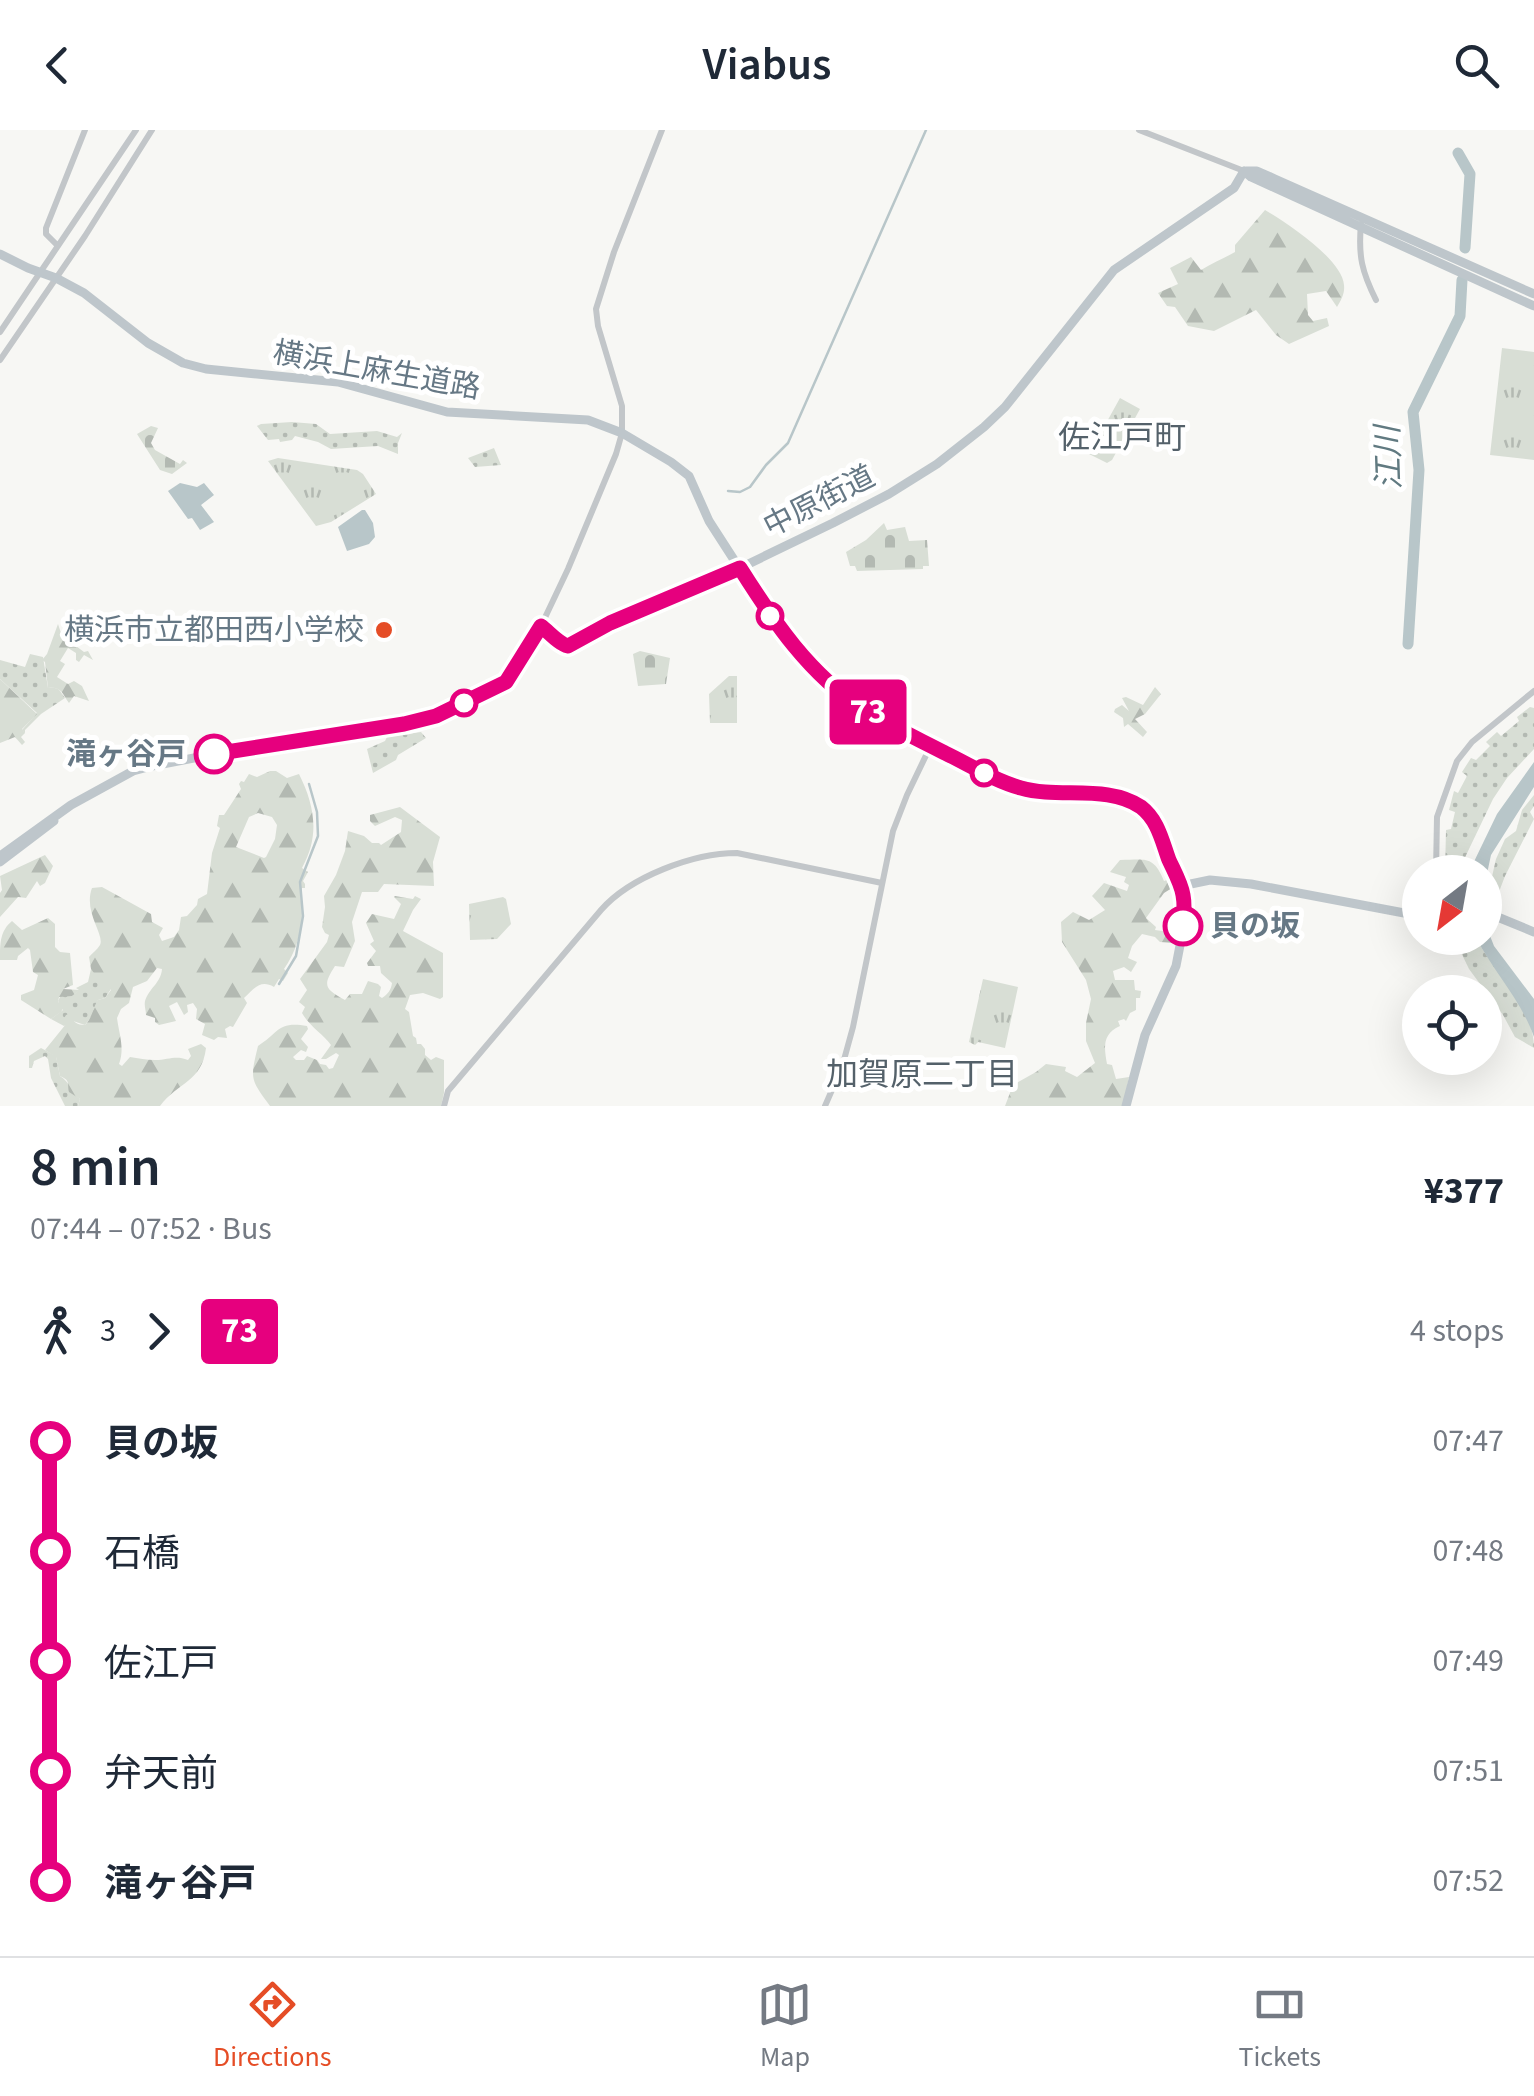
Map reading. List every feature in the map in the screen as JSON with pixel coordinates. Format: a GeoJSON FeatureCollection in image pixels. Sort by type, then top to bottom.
{"type":"FeatureCollection","features":[{"type":"Feature","properties":{"kind":"main road"},"geometry":{"type":"LineString","coordinates":[[1244,171],[1257,172],[1534,306]]}},
{"type":"Feature","properties":{"kind":"main road","name":"中原街道"},"geometry":{"type":"LineString","coordinates":[[541,626],[568,646],[621,618],[833,524],[917,477],[1005,407],[1114,270],[1234,188],[1244,171]]}},
{"type":"Feature","properties":{"kind":"main road"},"geometry":{"type":"LineString","coordinates":[[1361,223],[1534,294]]}},
{"type":"Feature","properties":{"kind":"main road","name":"横浜上麻生道路"},"geometry":{"type":"LineString","coordinates":[[0,254],[84,293],[167,356],[200,368],[338,382],[461,414],[588,420],[622,433],[689,476],[706,515],[776,625],[815,670],[864,709],[990,776],[1025,790],[1112,796],[1144,810],[1155,822],[1184,902],[1180,951],[1165,995],[1145,1034],[1126,1106]]}},
{"type":"Feature","properties":{"kind":"main road"},"geometry":{"type":"LineString","coordinates":[[0,859],[45,830],[67,808],[118,778],[152,766],[436,716],[506,682],[541,626]]}},
{"type":"Feature","properties":{"kind":"main road"},"geometry":{"type":"LineString","coordinates":[[1180,886],[1210,880],[1251,884],[1402,913]]}},
{"type":"Feature","properties":{"kind":"main road"},"geometry":{"type":"LineString","coordinates":[[1502,920],[1534,932]]}},
{"type":"Feature","properties":{"kind":"street"},"geometry":{"type":"LineString","coordinates":[[58,246],[46,234],[46,228],[86,130]]}},
{"type":"Feature","properties":{"kind":"street"},"geometry":{"type":"LineString","coordinates":[[0,332],[136,130]]}},
{"type":"Feature","properties":{"kind":"street"},"geometry":{"type":"LineString","coordinates":[[0,360],[152,130]]}},
{"type":"Feature","properties":{"kind":"street"},"geometry":{"type":"LineString","coordinates":[[541,626],[622,433],[622,406],[596,309],[662,130]]}},
{"type":"Feature","properties":{"kind":"street"},"geometry":{"type":"LineString","coordinates":[[1139,130],[1244,171]]}},
{"type":"Feature","properties":{"kind":"street"},"geometry":{"type":"LineString","coordinates":[[1361,223],[1361,267],[1376,300]]}},
{"type":"Feature","properties":{"kind":"street"},"geometry":{"type":"LineString","coordinates":[[1436,855],[1437,817],[1457,762],[1472,742],[1534,691]]}},
{"type":"Feature","properties":{"kind":"street"},"geometry":{"type":"LineString","coordinates":[[825,1106],[849,1040],[893,832],[931,745]]}},
{"type":"Feature","properties":{"kind":"street"},"geometry":{"type":"LineString","coordinates":[[444,1106],[448,1091],[600,910],[634,883],[691,860],[737,853],[882,884]]}},
{"type":"Feature","properties":{"kind":"green space"},"geometry":{"type":"Polygon","coordinates":[[[1265,210],[1324,253],[1341,275],[1344,291],[1337,307],[1326,291],[1307,294],[1308,315],[1313,321],[1327,318],[1329,326],[1289,344],[1276,335],[1256,310],[1214,331],[1188,326],[1175,307],[1167,306],[1158,293],[1178,284],[1170,268],[1191,257],[1201,270],[1235,252],[1235,245],[1265,210]]]}},
{"type":"Feature","properties":{"kind":"green space"},"geometry":{"type":"Polygon","coordinates":[[[1502,348],[1534,352],[1534,460],[1490,455],[1502,348]]]}},
{"type":"Feature","properties":{"kind":"green space"},"geometry":{"type":"Polygon","coordinates":[[[1120,398],[1140,409],[1107,463],[1089,454],[1120,398]]]}},
{"type":"Feature","properties":{"kind":"green space"},"geometry":{"type":"Polygon","coordinates":[[[316,424],[330,434],[377,431],[397,437],[402,433],[398,454],[378,446],[331,449],[295,436],[280,442],[268,440],[257,426],[316,424]]]}},
{"type":"Feature","properties":{"kind":"green space"},"geometry":{"type":"Polygon","coordinates":[[[151,426],[158,428],[151,443],[155,450],[180,464],[183,460],[187,463],[172,474],[160,470],[137,434],[151,426]]]}},
{"type":"Feature","properties":{"kind":"green space"},"geometry":{"type":"Polygon","coordinates":[[[494,448],[501,465],[475,467],[468,458],[494,448]]]}},
{"type":"Feature","properties":{"kind":"green space"},"geometry":{"type":"Polygon","coordinates":[[[278,458],[357,470],[376,494],[331,522],[316,526],[268,461],[278,458]]]}},
{"type":"Feature","properties":{"kind":"green space"},"geometry":{"type":"Polygon","coordinates":[[[884,523],[887,530],[905,527],[909,541],[927,540],[929,566],[857,571],[850,566],[846,552],[884,523]]]}},
{"type":"Feature","properties":{"kind":"green space"},"geometry":{"type":"Polygon","coordinates":[[[58,624],[61,633],[84,652],[88,651],[93,660],[84,655],[79,662],[76,653],[68,648],[57,677],[82,686],[89,701],[74,696],[69,703],[59,689],[48,688],[42,660],[58,624]]]}},
{"type":"Feature","properties":{"kind":"green space"},"geometry":{"type":"Polygon","coordinates":[[[640,651],[670,658],[666,684],[638,686],[633,654],[640,651]]]}},
{"type":"Feature","properties":{"kind":"green space"},"geometry":{"type":"Polygon","coordinates":[[[30,654],[43,657],[48,688],[57,689],[65,698],[41,714],[25,733],[22,730],[37,713],[0,679],[0,660],[25,667],[30,654]]]}},
{"type":"Feature","properties":{"kind":"green space"},"geometry":{"type":"Polygon","coordinates":[[[729,676],[737,676],[737,723],[710,723],[709,694],[729,676]]]}},
{"type":"Feature","properties":{"kind":"green space"},"geometry":{"type":"Polygon","coordinates":[[[0,679],[37,714],[22,729],[22,745],[15,737],[0,743],[0,679]]]}},
{"type":"Feature","properties":{"kind":"green space"},"geometry":{"type":"Polygon","coordinates":[[[1155,687],[1161,694],[1145,714],[1135,719],[1147,732],[1143,737],[1128,724],[1124,727],[1123,718],[1114,712],[1122,705],[1129,711],[1122,698],[1126,697],[1143,705],[1155,687]]]}},
{"type":"Feature","properties":{"kind":"green space"},"geometry":{"type":"Polygon","coordinates":[[[1534,708],[1534,749],[1493,799],[1466,855],[1445,855],[1446,830],[1451,829],[1455,812],[1449,810],[1454,791],[1458,793],[1467,776],[1462,772],[1471,758],[1476,760],[1490,746],[1486,742],[1497,732],[1501,736],[1519,721],[1517,717],[1534,708]]]}},
{"type":"Feature","properties":{"kind":"green space"},"geometry":{"type":"Polygon","coordinates":[[[421,732],[426,738],[373,773],[367,749],[387,737],[421,732]]]}},
{"type":"Feature","properties":{"kind":"green space"},"geometry":{"type":"Polygon","coordinates":[[[270,771],[287,778],[299,774],[312,809],[313,833],[302,868],[308,872],[301,894],[301,928],[284,969],[288,973],[274,987],[261,985],[251,991],[244,998],[247,1003],[233,1027],[225,1029],[227,1038],[214,1040],[202,1035],[205,1024],[196,1019],[193,1003],[187,1005],[184,1015],[177,1002],[169,1006],[176,1021],[159,1025],[155,1018],[146,1015],[145,1001],[161,974],[162,969],[157,968],[147,981],[133,987],[129,1003],[117,1018],[122,1047],[119,1064],[122,1066],[130,1057],[188,1060],[188,1049],[201,1044],[206,1048],[200,1068],[160,1106],[78,1106],[80,1099],[69,1092],[56,1057],[45,1050],[66,1024],[66,1015],[85,1025],[98,1000],[111,990],[91,969],[89,957],[101,941],[90,906],[92,888],[102,887],[151,914],[152,922],[163,928],[159,935],[162,941],[174,937],[181,917],[187,916],[198,899],[207,894],[219,815],[224,815],[241,789],[241,781],[249,774],[257,777],[270,771]],[[258,813],[249,817],[236,847],[266,857],[275,839],[277,825],[272,817],[258,813]]]}},
{"type":"Feature","properties":{"kind":"green space"},"geometry":{"type":"Polygon","coordinates":[[[1534,795],[1530,812],[1534,819],[1502,884],[1502,855],[1498,855],[1505,839],[1516,831],[1522,810],[1534,795]]]}},
{"type":"Feature","properties":{"kind":"green space"},"geometry":{"type":"Polygon","coordinates":[[[400,807],[440,837],[433,862],[434,886],[384,884],[378,892],[362,892],[352,922],[355,941],[344,967],[335,966],[327,983],[333,993],[345,1000],[350,994],[362,994],[368,981],[381,987],[379,996],[386,995],[392,983],[381,973],[380,966],[367,963],[376,951],[370,944],[374,941],[366,923],[372,914],[394,919],[401,904],[395,896],[421,899],[403,931],[443,953],[443,997],[410,995],[405,1009],[413,1036],[425,1049],[425,1055],[431,1060],[444,1060],[441,1106],[270,1106],[255,1084],[254,1066],[258,1046],[279,1029],[307,1026],[301,1039],[308,1047],[306,1052],[301,1050],[293,1057],[296,1060],[307,1056],[329,1069],[339,1055],[321,1059],[331,1045],[302,1013],[305,1007],[299,1002],[307,990],[300,979],[327,942],[329,935],[322,927],[324,896],[345,851],[348,831],[381,845],[401,832],[402,820],[395,817],[375,826],[370,815],[400,807]]]}},
{"type":"Feature","properties":{"kind":"green space"},"geometry":{"type":"Polygon","coordinates":[[[45,855],[53,866],[45,883],[40,886],[37,881],[26,898],[18,897],[0,917],[0,876],[45,855]]]}},
{"type":"Feature","properties":{"kind":"green space"},"geometry":{"type":"Polygon","coordinates":[[[1120,860],[1148,861],[1167,880],[1172,888],[1146,918],[1155,930],[1177,933],[1175,943],[1142,934],[1128,958],[1137,962],[1131,972],[1124,967],[1113,971],[1115,980],[1134,980],[1135,990],[1141,991],[1140,998],[1136,998],[1136,1010],[1126,1021],[1118,1021],[1120,1026],[1106,1042],[1107,1064],[1112,1065],[1116,1079],[1129,1077],[1123,1106],[1005,1106],[1013,1085],[1046,1064],[1066,1067],[1065,1071],[1077,1077],[1095,1063],[1086,1041],[1091,999],[1086,980],[1062,942],[1061,922],[1073,912],[1089,920],[1105,910],[1092,896],[1104,883],[1127,891],[1126,877],[1110,872],[1120,860]]]}},
{"type":"Feature","properties":{"kind":"green space"},"geometry":{"type":"Polygon","coordinates":[[[503,897],[511,924],[497,939],[470,940],[469,904],[503,897]]]}},
{"type":"Feature","properties":{"kind":"green space"},"geometry":{"type":"Polygon","coordinates":[[[48,918],[55,924],[55,947],[70,953],[73,985],[63,989],[80,990],[72,996],[59,997],[58,1002],[65,1005],[51,1019],[21,1000],[21,995],[34,990],[38,975],[33,972],[30,950],[17,960],[0,960],[2,938],[12,921],[22,930],[48,918]]]}},
{"type":"Feature","properties":{"kind":"green space"},"geometry":{"type":"Polygon","coordinates":[[[1462,955],[1487,955],[1500,975],[1473,975],[1462,955]]]}},
{"type":"Feature","properties":{"kind":"green space"},"geometry":{"type":"Polygon","coordinates":[[[91,969],[111,984],[111,989],[98,1000],[85,1025],[73,1021],[64,1026],[51,1019],[63,1010],[58,1001],[61,995],[72,996],[79,990],[76,988],[88,982],[91,969]]]}},
{"type":"Feature","properties":{"kind":"green space"},"geometry":{"type":"Polygon","coordinates":[[[1502,978],[1527,1018],[1534,1048],[1515,1037],[1503,1015],[1502,978]]]}},
{"type":"Feature","properties":{"kind":"green space"},"geometry":{"type":"Polygon","coordinates":[[[983,979],[1018,987],[1005,1048],[969,1042],[983,979]]]}},
{"type":"Feature","properties":{"kind":"green space"},"geometry":{"type":"Polygon","coordinates":[[[41,1048],[56,1056],[60,1076],[80,1099],[78,1106],[65,1106],[45,1056],[29,1068],[29,1056],[41,1048]]]}},
{"type":"Feature","properties":{"kind":"shaded area"},"geometry":{"type":"Polygon","coordinates":[[[180,483],[197,487],[204,483],[214,495],[201,505],[214,522],[200,530],[192,518],[188,519],[168,491],[180,483]]]}},
{"type":"Feature","properties":{"kind":"shaded area"},"geometry":{"type":"Polygon","coordinates":[[[362,510],[373,523],[375,537],[369,544],[347,551],[338,527],[362,510]]]}},
{"type":"Feature","properties":{"kind":"shaded area"},"geometry":{"type":"Polygon","coordinates":[[[1534,762],[1534,787],[1491,855],[1477,855],[1497,814],[1534,762]]]}},
{"type":"Feature","properties":{"kind":"shaded area"},"geometry":{"type":"Polygon","coordinates":[[[1487,955],[1501,955],[1534,999],[1534,1037],[1502,975],[1487,955]]]}},
{"type":"Feature","properties":{"kind":"waterway"},"geometry":{"type":"LineString","coordinates":[[728,491],[740,492],[750,487],[788,443],[926,130]]}},
{"type":"Feature","properties":{"kind":"waterway","name":"江川"},"geometry":{"type":"LineString","coordinates":[[1458,153],[1470,174],[1465,248]]}},
{"type":"Feature","properties":{"kind":"waterway","name":"江川"},"geometry":{"type":"LineString","coordinates":[[1408,644],[1419,470],[1413,412],[1460,316],[1462,280]]}},
{"type":"Feature","properties":{"kind":"waterway"},"geometry":{"type":"LineString","coordinates":[[279,984],[296,956],[303,916],[300,882],[318,836],[317,812],[309,784]]}},
{"type":"Feature","properties":{"kind":"bus line","name":"73"},"geometry":{"type":"LineString","coordinates":[[214,754],[436,716],[506,682],[541,626],[568,646],[610,623],[740,568],[792,645],[815,670],[864,709],[990,776],[1025,790],[1112,796],[1144,810],[1161,834],[1180,886],[1183,926]]}},
{"type":"Feature","properties":{"kind":"place","name":"横浜市立都田西小学校"},"geometry":{"type":"Point","coordinates":[384,630]}},
{"type":"Feature","properties":{"kind":"place","name":"滝ヶ谷戸"},"geometry":{"type":"Point","coordinates":[214,754]}},
{"type":"Feature","properties":{"kind":"place","name":"貝の坂"},"geometry":{"type":"Point","coordinates":[1183,926]}},
{"type":"Feature","properties":{"kind":"district","name":"佐江戸町"},"geometry":{"type":"Point","coordinates":[1122,437]}},
{"type":"Feature","properties":{"kind":"district","name":"加賀原二丁目"},"geometry":{"type":"Point","coordinates":[922,1074]}}]}
